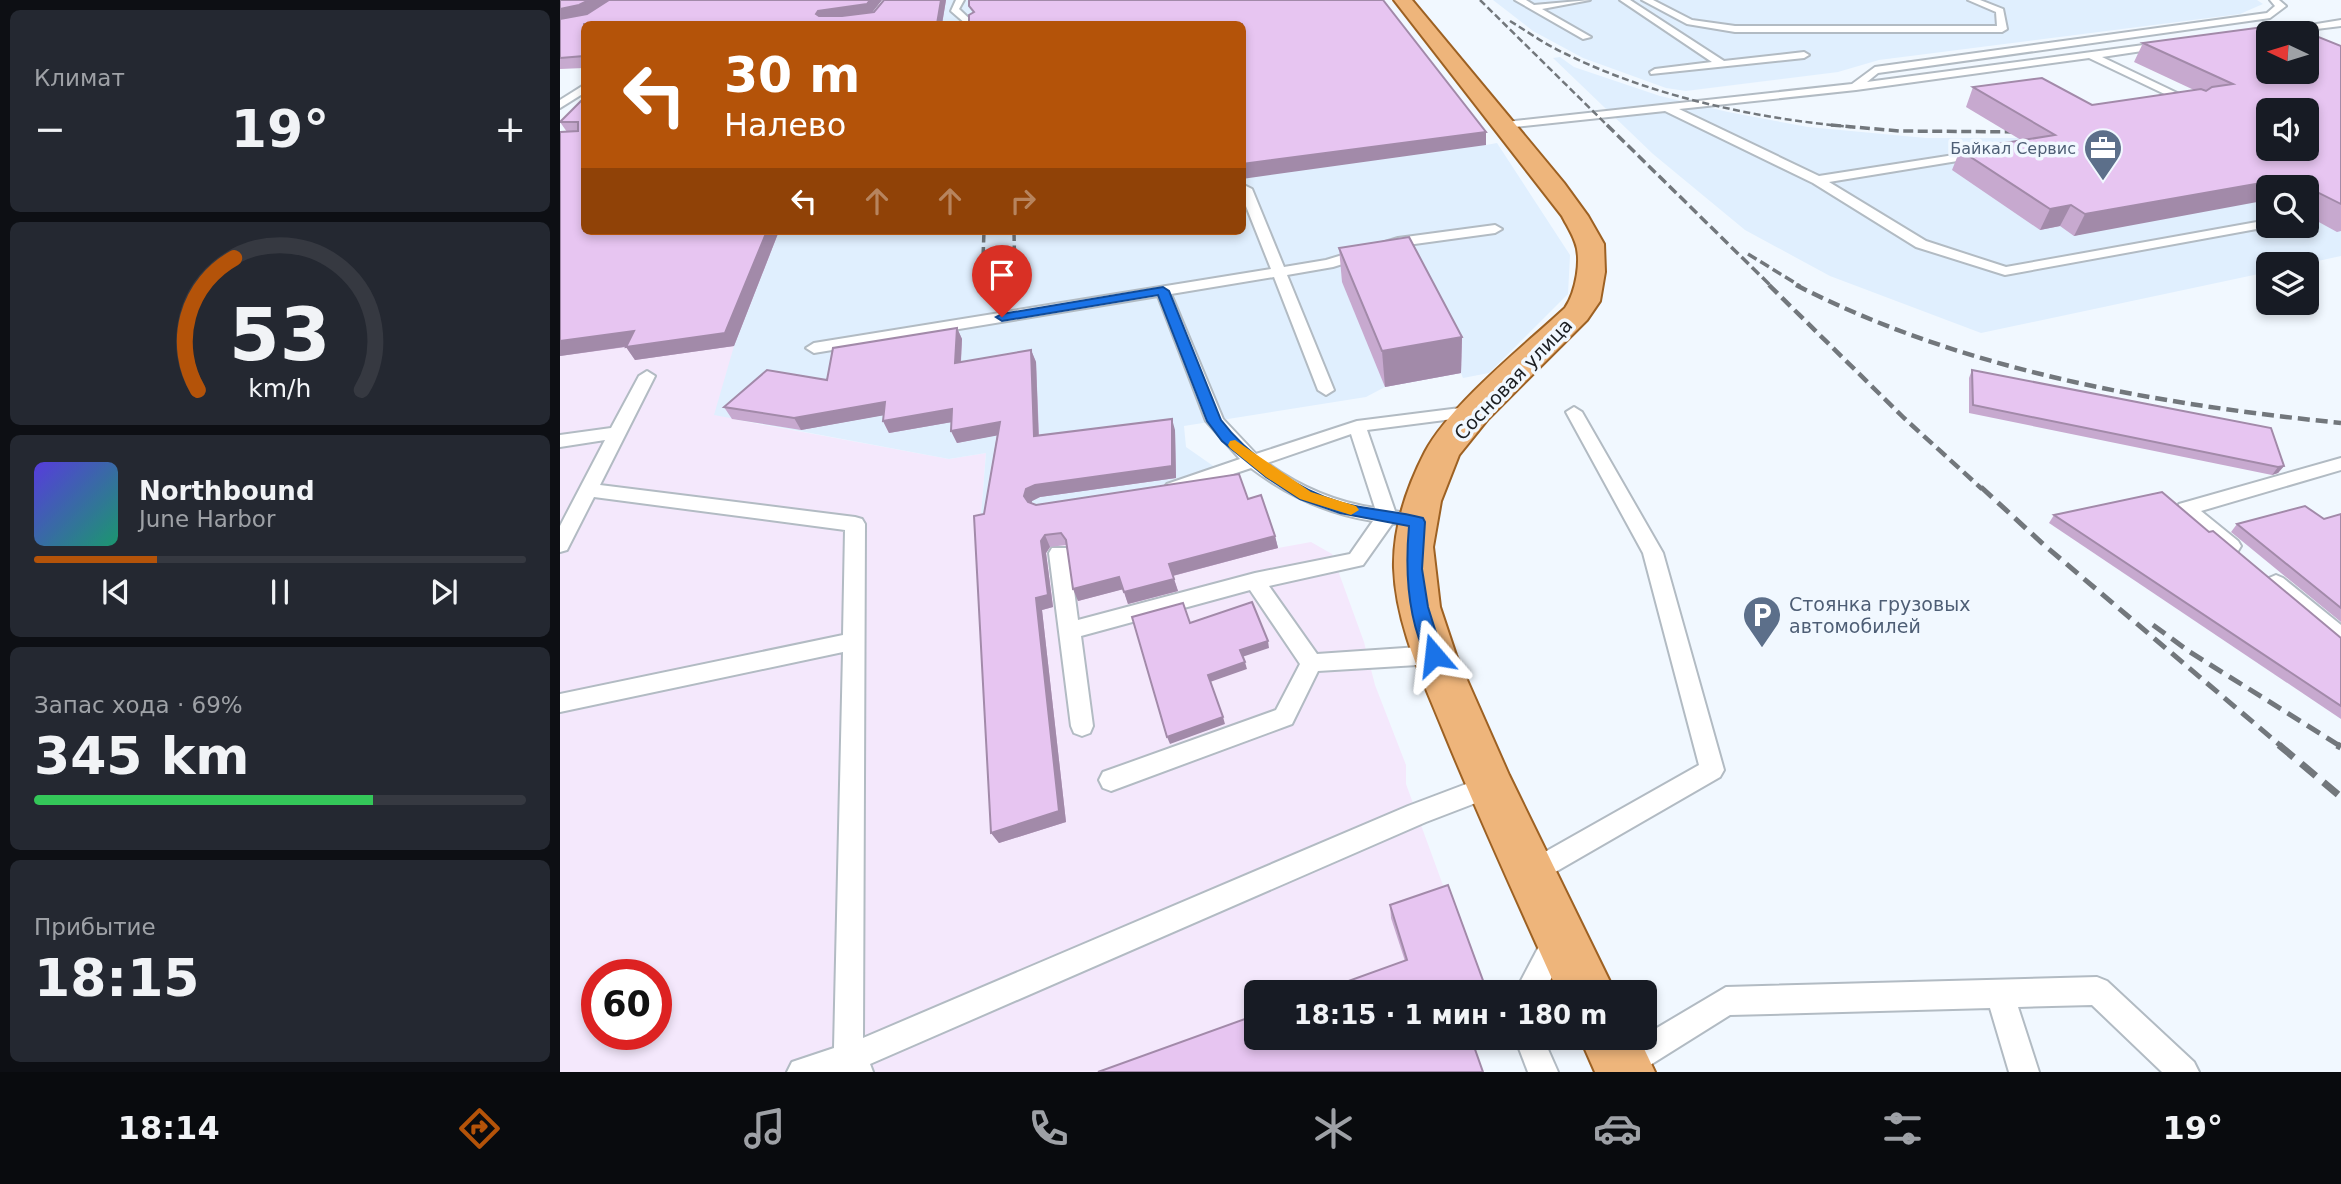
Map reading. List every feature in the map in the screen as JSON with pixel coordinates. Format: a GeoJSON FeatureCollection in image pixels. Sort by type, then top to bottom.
{"type":"FeatureCollection","features":[{"type":"Feature","properties":{"kind":"main road","name":"Сосновая улица"},"geometry":{"type":"LineString","coordinates":[[1403,0],[1506,125],[1583,229],[1590,244],[1591,272],[1585,301],[1576,314],[1476,411],[1443,453],[1427,489],[1402,519],[1419,607],[1434,655],[1490,786],[1581,980]]}},
{"type":"Feature","properties":{"kind":"lane"},"geometry":{"type":"LineString","coordinates":[[960,0],[954,9],[968,21]]}},
{"type":"Feature","properties":{"kind":"lane"},"geometry":{"type":"LineString","coordinates":[[1518,0],[1586,37]]}},
{"type":"Feature","properties":{"kind":"lane"},"geometry":{"type":"LineString","coordinates":[[1535,7],[1586,0]]}},
{"type":"Feature","properties":{"kind":"lane"},"geometry":{"type":"LineString","coordinates":[[1624,0],[1721,64]]}},
{"type":"Feature","properties":{"kind":"lane"},"geometry":{"type":"LineString","coordinates":[[1646,0],[1690,22],[1735,29],[2002,29],[2000,10],[1972,0]]}},
{"type":"Feature","properties":{"kind":"lane"},"geometry":{"type":"LineString","coordinates":[[1855,87],[1875,69],[2270,15],[2281,6],[2274,0]]}},
{"type":"Feature","properties":{"kind":"lane"},"geometry":{"type":"LineString","coordinates":[[2319,26],[2341,23]]}},
{"type":"Feature","properties":{"kind":"lane"},"geometry":{"type":"LineString","coordinates":[[1506,125],[1855,87],[2175,44]]}},
{"type":"Feature","properties":{"kind":"lane"},"geometry":{"type":"LineString","coordinates":[[1655,72],[1804,55]]}},
{"type":"Feature","properties":{"kind":"lane"},"geometry":{"type":"LineString","coordinates":[[2091,55],[2195,105]]}},
{"type":"Feature","properties":{"kind":"lane"},"geometry":{"type":"LineString","coordinates":[[560,105],[566,97]]}},
{"type":"Feature","properties":{"kind":"lane"},"geometry":{"type":"LineString","coordinates":[[1666,107],[1817,180],[1922,244],[2005,271],[2256,226]]}},
{"type":"Feature","properties":{"kind":"lane"},"geometry":{"type":"LineString","coordinates":[[1817,180],[1994,151]]}},
{"type":"Feature","properties":{"kind":"lane"},"geometry":{"type":"LineString","coordinates":[[1246,189],[1326,390]]}},
{"type":"Feature","properties":{"kind":"lane"},"geometry":{"type":"LineString","coordinates":[[814,348],[1328,264],[1398,242],[1495,229]]}},
{"type":"Feature","properties":{"kind":"lane"},"geometry":{"type":"LineString","coordinates":[[1163,291],[1214,421],[1227,438],[1305,495],[1340,508],[1402,519]]}},
{"type":"Feature","properties":{"kind":"lane"},"geometry":{"type":"LineString","coordinates":[[560,545],[647,376]]}},
{"type":"Feature","properties":{"kind":"lane"},"geometry":{"type":"LineString","coordinates":[[1151,491],[1178,488],[1357,426],[1476,411]]}},
{"type":"Feature","properties":{"kind":"lane"},"geometry":{"type":"LineString","coordinates":[[1531,874],[1712,770],[1653,553],[1574,412]]}},
{"type":"Feature","properties":{"kind":"lane"},"geometry":{"type":"LineString","coordinates":[[1357,426],[1402,519]]}},
{"type":"Feature","properties":{"kind":"lane"},"geometry":{"type":"LineString","coordinates":[[560,441],[618,433]]}},
{"type":"Feature","properties":{"kind":"lane"},"geometry":{"type":"LineString","coordinates":[[2341,464],[2186,509],[2341,637]]}},
{"type":"Feature","properties":{"kind":"lane"},"geometry":{"type":"LineString","coordinates":[[588,490],[855,524],[853,1065]]}},
{"type":"Feature","properties":{"kind":"lane"},"geometry":{"type":"LineString","coordinates":[[1070,631],[1255,581],[1356,559],[1402,519]]}},
{"type":"Feature","properties":{"kind":"lane"},"geometry":{"type":"LineString","coordinates":[[1059,553],[1082,726]]}},
{"type":"Feature","properties":{"kind":"lane"},"geometry":{"type":"LineString","coordinates":[[1255,581],[1311,663]]}},
{"type":"Feature","properties":{"kind":"lane"},"geometry":{"type":"LineString","coordinates":[[560,703],[854,641]]}},
{"type":"Feature","properties":{"kind":"lane"},"geometry":{"type":"LineString","coordinates":[[1311,663],[1434,655]]}},
{"type":"Feature","properties":{"kind":"lane"},"geometry":{"type":"LineString","coordinates":[[1111,780],[1284,717],[1311,663]]}},
{"type":"Feature","properties":{"kind":"lane"},"geometry":{"type":"LineString","coordinates":[[802,1072],[853,1065],[1417,814],[1490,786]]}},
{"type":"Feature","properties":{"kind":"lane"},"geometry":{"type":"LineString","coordinates":[[1536,980],[1560,936]]}},
{"type":"Feature","properties":{"kind":"lane"},"geometry":{"type":"LineString","coordinates":[[1618,1058],[1726,1001],[2097,991],[2184,1072]]}},
{"type":"Feature","properties":{"kind":"lane"},"geometry":{"type":"LineString","coordinates":[[2000,993],[2024,1072]]}},
{"type":"Feature","properties":{"kind":"lane"},"geometry":{"type":"LineString","coordinates":[[1534,1050],[1543,1072]]}},
{"type":"Feature","properties":{"kind":"shaded area"},"geometry":{"type":"Polygon","coordinates":[[[927,0],[1375,0],[1486,145],[1497,143],[1570,255],[1568,294],[1489,373],[1463,378],[1461,373],[1385,387],[1366,397],[1184,426],[1186,447],[1242,486],[980,528],[986,453],[949,459],[714,415],[734,346],[777,235],[1246,235],[1246,21],[881,21],[927,0]]]}},
{"type":"Feature","properties":{"kind":"shaded area"},"geometry":{"type":"Polygon","coordinates":[[[1493,0],[2257,0],[2263,4],[2240,14],[1879,60],[1838,72],[1686,91],[1666,88],[1583,58],[1533,31],[1493,0]]]}},
{"type":"Feature","properties":{"kind":"shaded area"},"geometry":{"type":"Polygon","coordinates":[[[1560,57],[1574,67],[1660,96],[1808,127],[1926,138],[2058,138],[2256,148],[2256,161],[2306,161],[2341,172],[2341,256],[2319,261],[2319,252],[2256,252],[2256,275],[1981,333],[1830,276],[1745,230],[1653,154],[1553,58],[1560,57]]]}},
{"type":"Feature","properties":{"kind":"shaded area"},"geometry":{"type":"Polygon","coordinates":[[[581,231],[581,235],[777,235],[734,346],[732,419],[949,459],[986,453],[980,527],[1251,510],[1263,507],[1278,548],[1311,542],[1332,554],[1364,642],[1375,685],[1406,765],[1406,784],[1467,951],[1386,980],[1244,980],[1244,1032],[1136,1072],[560,1072],[560,234],[581,231]]]}},
{"type":"Feature","properties":{"kind":"building"},"geometry":{"type":"Polygon","coordinates":[[[560,0],[589,0],[560,9],[560,0]]]}},
{"type":"Feature","properties":{"kind":"building"},"geometry":{"type":"Polygon","coordinates":[[[609,0],[870,0],[867,4],[818,11],[816,14],[842,16],[874,12],[884,0],[941,0],[938,21],[581,21],[581,56],[560,58],[560,19],[587,14],[609,0]]]}},
{"type":"Feature","properties":{"kind":"building"},"geometry":{"type":"Polygon","coordinates":[[[969,0],[1383,0],[1486,132],[1246,163],[1246,21],[969,21],[969,15],[974,12],[969,6],[969,0]]]}},
{"type":"Feature","properties":{"kind":"building"},"geometry":{"type":"Polygon","coordinates":[[[2256,28],[2256,84],[2319,84],[2319,37],[2341,46],[2341,204],[2319,193],[2319,175],[2256,175],[2256,184],[2085,214],[2071,205],[2050,209],[1960,150],[2055,135],[1973,87],[2042,78],[2092,105],[2201,89],[2206,91],[2212,87],[2233,84],[2143,43],[2256,28]]]}},
{"type":"Feature","properties":{"kind":"building"},"geometry":{"type":"Polygon","coordinates":[[[581,101],[581,235],[765,235],[725,333],[626,347],[634,331],[560,341],[560,132],[578,131],[578,122],[560,122],[581,101]]]}},
{"type":"Feature","properties":{"kind":"building"},"geometry":{"type":"Polygon","coordinates":[[[1409,237],[1462,337],[1382,351],[1339,248],[1409,237]]]}},
{"type":"Feature","properties":{"kind":"building"},"geometry":{"type":"Polygon","coordinates":[[[957,328],[955,363],[1031,350],[1034,436],[1172,419],[1172,466],[1035,485],[1026,489],[1024,496],[1028,502],[1036,505],[1239,474],[1248,499],[1261,495],[1275,536],[1169,564],[1174,579],[1124,592],[1119,577],[1073,589],[1066,540],[1061,533],[1045,535],[1041,541],[1048,595],[1036,598],[1059,811],[991,833],[974,516],[984,514],[1000,422],[951,431],[952,409],[883,421],[885,402],[794,418],[724,407],[767,370],[827,380],[833,348],[957,328]]]}},
{"type":"Feature","properties":{"kind":"building"},"geometry":{"type":"Polygon","coordinates":[[[1972,370],[2271,428],[2284,466],[2278,467],[1973,405],[1972,370]]]}},
{"type":"Feature","properties":{"kind":"building"},"geometry":{"type":"Polygon","coordinates":[[[2162,492],[2341,638],[2341,706],[2054,515],[2162,492]]]}},
{"type":"Feature","properties":{"kind":"building"},"geometry":{"type":"Polygon","coordinates":[[[2305,506],[2324,519],[2341,514],[2341,608],[2237,524],[2305,506]]]}},
{"type":"Feature","properties":{"kind":"building"},"geometry":{"type":"Polygon","coordinates":[[[1252,602],[1268,641],[1240,650],[1245,662],[1208,675],[1223,717],[1167,737],[1132,617],[1183,603],[1190,623],[1252,602]]]}},
{"type":"Feature","properties":{"kind":"building"},"geometry":{"type":"Polygon","coordinates":[[[1448,885],[1483,980],[1351,980],[1407,960],[1390,905],[1448,885]]]}},
{"type":"Feature","properties":{"kind":"building"},"geometry":{"type":"Polygon","coordinates":[[[1244,1019],[1244,1050],[1475,1050],[1483,1072],[1098,1072],[1244,1019]]]}},
{"type":"Feature","properties":{"kind":"railway"},"geometry":{"type":"LineString","coordinates":[[1480,0],[1609,127]]}},
{"type":"Feature","properties":{"kind":"railway"},"geometry":{"type":"LineString","coordinates":[[1510,21],[1566,54],[1669,94],[1778,118],[1841,126]]}},
{"type":"Feature","properties":{"kind":"railway"},"geometry":{"type":"LineString","coordinates":[[1607,125],[1771,286]]}},
{"type":"Feature","properties":{"kind":"railway"},"geometry":{"type":"LineString","coordinates":[[1831,125],[1841,126]]}},
{"type":"Feature","properties":{"kind":"railway"},"geometry":{"type":"LineString","coordinates":[[1841,126],[1899,131],[2029,132]]}},
{"type":"Feature","properties":{"kind":"railway"},"geometry":{"type":"LineString","coordinates":[[1841,126],[1851,127]]}},
{"type":"Feature","properties":{"kind":"railway"},"geometry":{"type":"LineString","coordinates":[[982,286],[984,235]]}},
{"type":"Feature","properties":{"kind":"railway"},"geometry":{"type":"LineString","coordinates":[[1014,235],[1015,286]]}},
{"type":"Feature","properties":{"kind":"railway"},"geometry":{"type":"LineString","coordinates":[[1748,254],[1800,286]]}},
{"type":"Feature","properties":{"kind":"railway"},"geometry":{"type":"LineString","coordinates":[[1769,285],[1904,418],[1982,489]]}},
{"type":"Feature","properties":{"kind":"railway"},"geometry":{"type":"LineString","coordinates":[[1796,285],[1860,315],[1926,340],[2062,379],[2201,406],[2341,423]]}},
{"type":"Feature","properties":{"kind":"railway"},"geometry":{"type":"LineString","coordinates":[[982,286],[982,293]]}},
{"type":"Feature","properties":{"kind":"railway"},"geometry":{"type":"LineString","coordinates":[[1981,487],[2043,544],[2281,746]]}},
{"type":"Feature","properties":{"kind":"railway"},"geometry":{"type":"LineString","coordinates":[[2153,625],[2190,652],[2340,746]]}},
{"type":"Feature","properties":{"kind":"railway"},"geometry":{"type":"LineString","coordinates":[[2279,745],[2341,797]]}},
{"type":"Feature","properties":{"kind":"railway"},"geometry":{"type":"LineString","coordinates":[[2337,745],[2341,747]]}},
{"type":"Feature","properties":{"kind":"slow traffic"},"geometry":{"type":"LineString","coordinates":[[1235,445],[1305,495],[1351,510]]}},
{"type":"Feature","properties":{"kind":"place","name":"Байкал Сервис"},"geometry":{"type":"Point","coordinates":[2103,182]}},
{"type":"Feature","properties":{"kind":"place","name":"Стоянка грузовых автомобилей"},"geometry":{"type":"Point","coordinates":[1762,649]}},
{"type":"Feature","properties":{"kind":"route"},"geometry":{"type":"LineString","coordinates":[[1002,317],[1163,291],[1214,421],[1227,438],[1271,473],[1305,495],[1340,508],[1417,522],[1413,569],[1419,607],[1434,655]]}}]}
